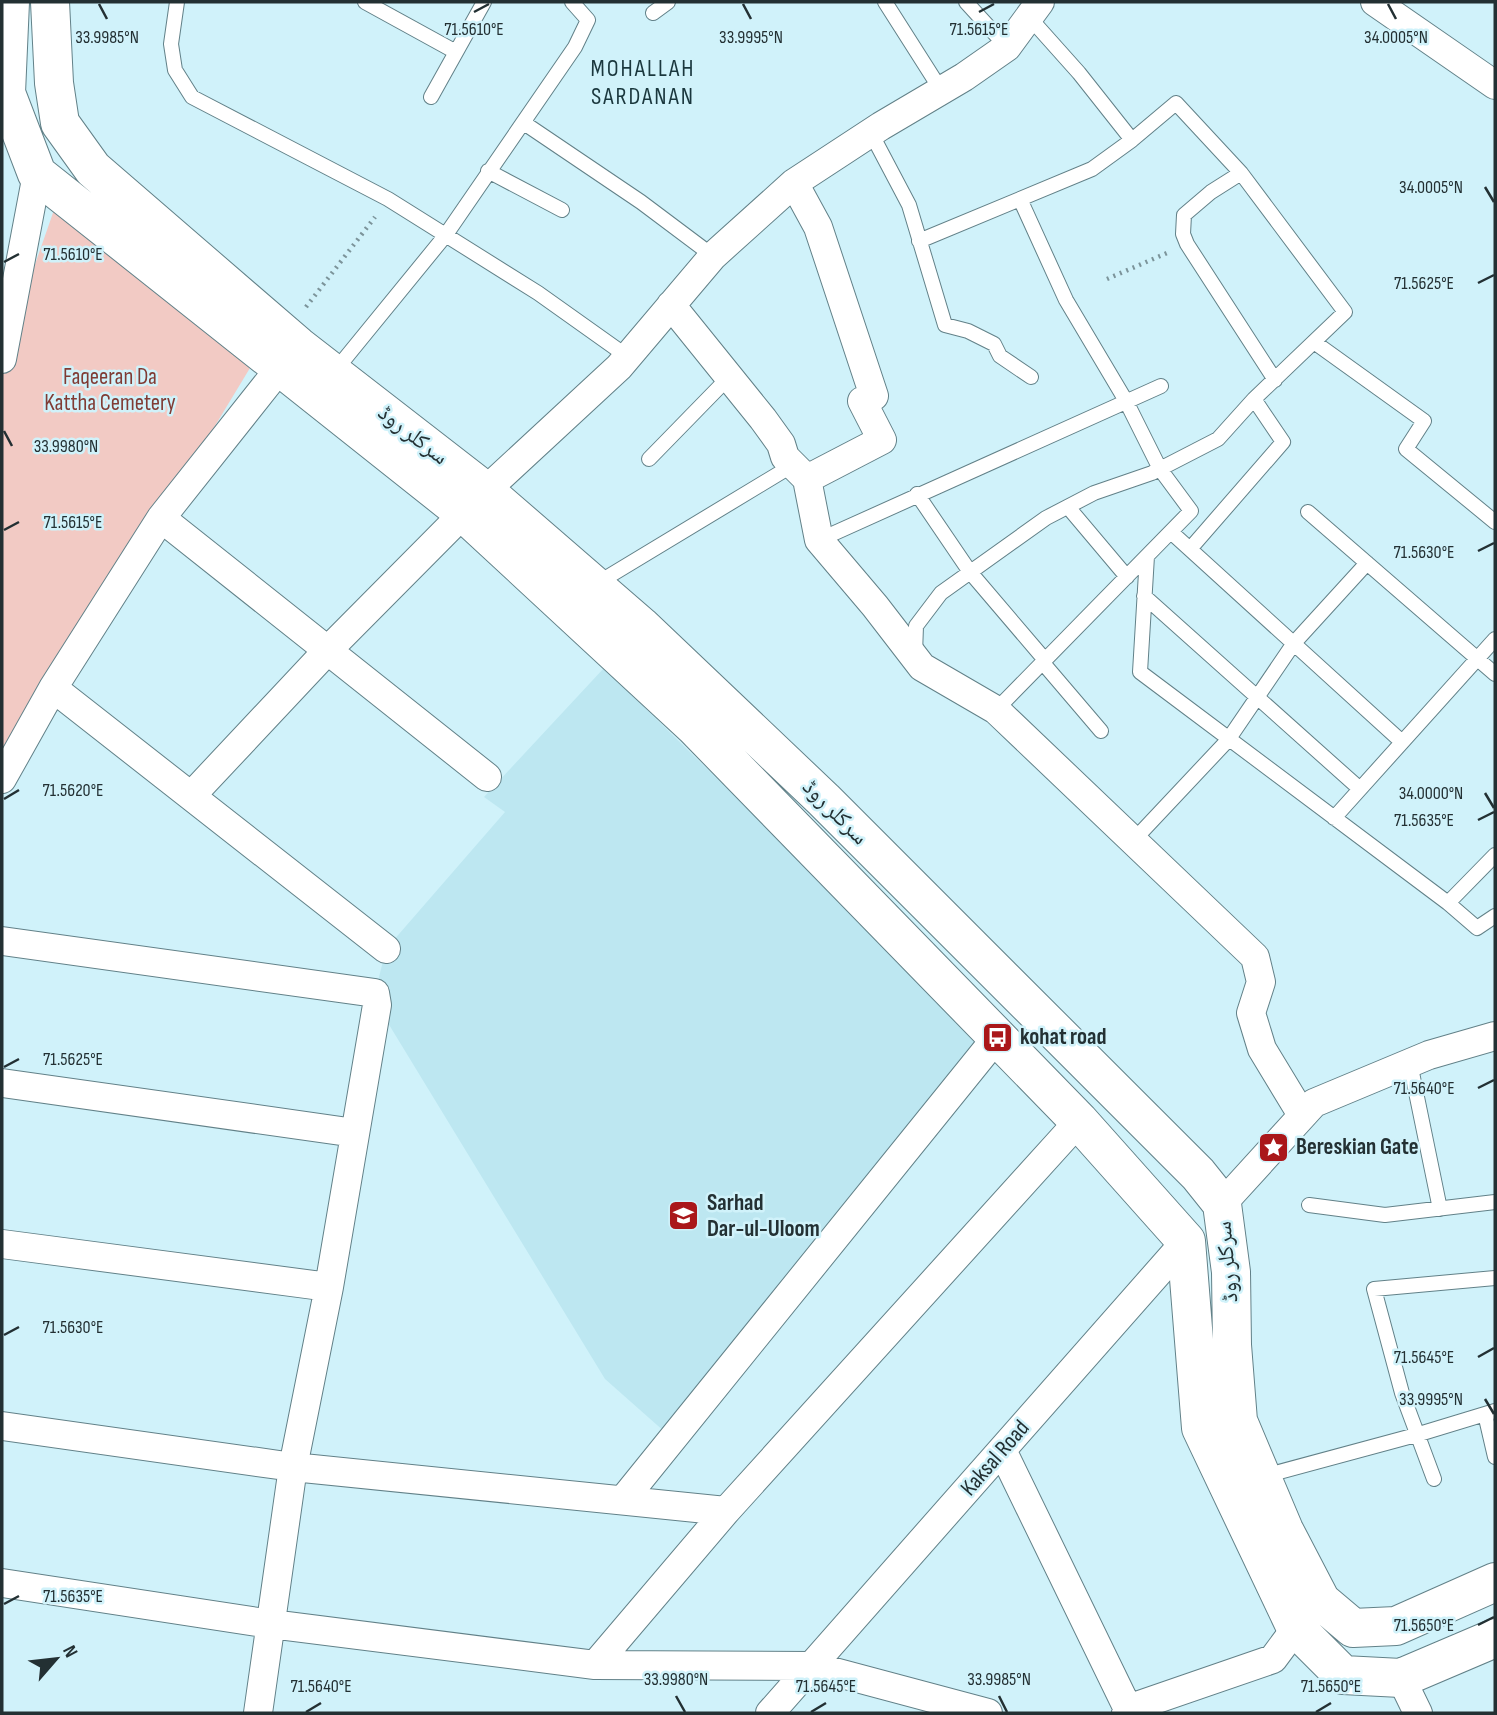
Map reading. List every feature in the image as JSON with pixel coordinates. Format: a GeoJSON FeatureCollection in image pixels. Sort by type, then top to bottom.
{"type":"FeatureCollection","features":[{"type":"Feature","properties":{"kind":"main road"},"geometry":{"type":"LineString","coordinates":[[10,2],[6,93],[37,174],[282,351],[475,502],[1079,1121],[1186,1241],[1201,1427],[1343,1675],[1401,1678],[1495,1638]]}},
{"type":"Feature","properties":{"kind":"main road","name":"سرکلر روڈ"},"geometry":{"type":"LineString","coordinates":[[50,2],[54,83],[60,123],[93,169],[282,351],[334,373],[475,502],[594,585],[641,626],[824,800],[1170,1144],[1222,1204],[1231,1272],[1232,1345],[1238,1421],[1284,1530],[1308,1615],[1353,1628],[1396,1626],[1495,1582]]}},
{"type":"Feature","properties":{"kind":"main road"},"geometry":{"type":"LineString","coordinates":[[37,174],[69,136]]}},
{"type":"Feature","properties":{"kind":"main road","name":"Kaksal Road"},"geometry":{"type":"LineString","coordinates":[[1186,1241],[1222,1204]]}},
{"type":"Feature","properties":{"kind":"street"},"geometry":{"type":"LineString","coordinates":[[1375,2],[1495,85]]}},
{"type":"Feature","properties":{"kind":"street"},"geometry":{"type":"LineString","coordinates":[[191,796],[328,650],[475,502],[628,357],[713,256],[794,183],[1007,47],[1035,9]]}},
{"type":"Feature","properties":{"kind":"street"},"geometry":{"type":"LineString","coordinates":[[4,345],[37,174]]}},
{"type":"Feature","properties":{"kind":"street"},"geometry":{"type":"LineString","coordinates":[[794,183],[818,227],[827,253],[874,396],[862,401],[882,440],[800,472]]}},
{"type":"Feature","properties":{"kind":"street"},"geometry":{"type":"LineString","coordinates":[[671,305],[730,376],[781,444],[785,457],[800,472],[819,540],[922,667],[996,710],[1255,957],[1261,982],[1251,1013],[1262,1049],[1302,1115]]}},
{"type":"Feature","properties":{"kind":"street"},"geometry":{"type":"LineString","coordinates":[[2,779],[53,688],[161,518],[282,351]]}},
{"type":"Feature","properties":{"kind":"street"},"geometry":{"type":"LineString","coordinates":[[161,518],[487,777]]}},
{"type":"Feature","properties":{"kind":"street"},"geometry":{"type":"LineString","coordinates":[[53,688],[386,949]]}},
{"type":"Feature","properties":{"kind":"street"},"geometry":{"type":"LineString","coordinates":[[2,941],[375,993],[377,1005],[329,1287],[293,1467],[258,1713]]}},
{"type":"Feature","properties":{"kind":"street"},"geometry":{"type":"LineString","coordinates":[[1222,1204],[1314,1103],[1453,1046],[1495,1036]]}},
{"type":"Feature","properties":{"kind":"street"},"geometry":{"type":"LineString","coordinates":[[622,1500],[997,1037]]}},
{"type":"Feature","properties":{"kind":"street"},"geometry":{"type":"LineString","coordinates":[[2,1083],[355,1133]]}},
{"type":"Feature","properties":{"kind":"street"},"geometry":{"type":"LineString","coordinates":[[595,1665],[726,1511],[1079,1121]]}},
{"type":"Feature","properties":{"kind":"street","name":"Kaksal Road"},"geometry":{"type":"LineString","coordinates":[[770,1713],[1186,1241]]}},
{"type":"Feature","properties":{"kind":"street"},"geometry":{"type":"LineString","coordinates":[[2,1244],[329,1287]]}},
{"type":"Feature","properties":{"kind":"street"},"geometry":{"type":"LineString","coordinates":[[2,1426],[293,1467],[726,1511]]}},
{"type":"Feature","properties":{"kind":"street"},"geometry":{"type":"LineString","coordinates":[[1002,1450],[1127,1711],[1273,1659],[1308,1615]]}},
{"type":"Feature","properties":{"kind":"street"},"geometry":{"type":"LineString","coordinates":[[2,1583],[271,1624],[595,1665],[812,1666],[988,1713]]}},
{"type":"Feature","properties":{"kind":"street"},"geometry":{"type":"LineString","coordinates":[[1401,1678],[1418,1713]]}},
{"type":"Feature","properties":{"kind":"lane"},"geometry":{"type":"LineString","coordinates":[[177,2],[171,44],[175,70],[192,97],[388,199],[538,293],[628,357]]}},
{"type":"Feature","properties":{"kind":"lane"},"geometry":{"type":"LineString","coordinates":[[365,2],[456,52]]}},
{"type":"Feature","properties":{"kind":"lane"},"geometry":{"type":"LineString","coordinates":[[431,97],[484,2]]}},
{"type":"Feature","properties":{"kind":"lane"},"geometry":{"type":"LineString","coordinates":[[334,373],[445,236],[575,47],[588,20],[572,2]]}},
{"type":"Feature","properties":{"kind":"lane"},"geometry":{"type":"LineString","coordinates":[[653,13],[668,2]]}},
{"type":"Feature","properties":{"kind":"lane"},"geometry":{"type":"LineString","coordinates":[[885,2],[941,90]]}},
{"type":"Feature","properties":{"kind":"lane"},"geometry":{"type":"LineString","coordinates":[[966,2],[1007,47]]}},
{"type":"Feature","properties":{"kind":"lane"},"geometry":{"type":"LineString","coordinates":[[1035,9],[1079,73],[1132,140]]}},
{"type":"Feature","properties":{"kind":"lane"},"geometry":{"type":"LineString","coordinates":[[915,659],[916,626],[941,593],[1046,518],[1094,493],[1160,469],[1218,439],[1254,398],[1345,312],[1241,173],[1176,103],[1092,169],[919,241]]}},
{"type":"Feature","properties":{"kind":"lane"},"geometry":{"type":"LineString","coordinates":[[524,123],[641,202],[713,256]]}},
{"type":"Feature","properties":{"kind":"lane"},"geometry":{"type":"LineString","coordinates":[[870,132],[909,205],[944,325],[968,331],[994,344],[1000,356],[1031,376]]}},
{"type":"Feature","properties":{"kind":"lane"},"geometry":{"type":"LineString","coordinates":[[488,172],[562,210]]}},
{"type":"Feature","properties":{"kind":"lane"},"geometry":{"type":"LineString","coordinates":[[1241,173],[1211,192],[1184,215],[1183,233],[1187,244],[1275,380]]}},
{"type":"Feature","properties":{"kind":"lane"},"geometry":{"type":"LineString","coordinates":[[996,710],[1191,510],[1160,469],[1126,401],[1066,300],[1020,199]]}},
{"type":"Feature","properties":{"kind":"lane"},"geometry":{"type":"LineString","coordinates":[[1314,342],[1424,421],[1406,449],[1495,522]]}},
{"type":"Feature","properties":{"kind":"lane"},"geometry":{"type":"LineString","coordinates":[[649,459],[730,376]]}},
{"type":"Feature","properties":{"kind":"lane"},"geometry":{"type":"LineString","coordinates":[[819,540],[1161,386]]}},
{"type":"Feature","properties":{"kind":"lane"},"geometry":{"type":"LineString","coordinates":[[1190,549],[1283,442],[1254,398]]}},
{"type":"Feature","properties":{"kind":"lane"},"geometry":{"type":"LineString","coordinates":[[594,585],[800,472]]}},
{"type":"Feature","properties":{"kind":"lane"},"geometry":{"type":"LineString","coordinates":[[918,494],[970,572],[1101,731]]}},
{"type":"Feature","properties":{"kind":"lane"},"geometry":{"type":"LineString","coordinates":[[1068,507],[1127,577]]}},
{"type":"Feature","properties":{"kind":"lane"},"geometry":{"type":"LineString","coordinates":[[1308,512],[1495,674]]}},
{"type":"Feature","properties":{"kind":"lane"},"geometry":{"type":"LineString","coordinates":[[1171,532],[1402,742]]}},
{"type":"Feature","properties":{"kind":"lane"},"geometry":{"type":"LineString","coordinates":[[1147,556],[1140,672],[1448,903],[1476,928],[1495,916]]}},
{"type":"Feature","properties":{"kind":"lane"},"geometry":{"type":"LineString","coordinates":[[1133,842],[1228,740],[1294,643],[1367,563]]}},
{"type":"Feature","properties":{"kind":"lane"},"geometry":{"type":"LineString","coordinates":[[1144,596],[1360,789]]}},
{"type":"Feature","properties":{"kind":"lane"},"geometry":{"type":"LineString","coordinates":[[1334,817],[1495,639]]}},
{"type":"Feature","properties":{"kind":"lane"},"geometry":{"type":"LineString","coordinates":[[1448,903],[1495,855]]}},
{"type":"Feature","properties":{"kind":"lane"},"geometry":{"type":"LineString","coordinates":[[1410,1063],[1440,1209]]}},
{"type":"Feature","properties":{"kind":"lane"},"geometry":{"type":"LineString","coordinates":[[1309,1205],[1385,1215],[1495,1202]]}},
{"type":"Feature","properties":{"kind":"lane"},"geometry":{"type":"LineString","coordinates":[[1433,1479],[1402,1394],[1374,1289],[1495,1278]]}},
{"type":"Feature","properties":{"kind":"lane"},"geometry":{"type":"LineString","coordinates":[[1261,1476],[1416,1435],[1490,1412],[1495,1457]]}},
{"type":"Feature","properties":{"kind":"path"},"geometry":{"type":"LineString","coordinates":[[282,351],[388,199]]}},
{"type":"Feature","properties":{"kind":"path"},"geometry":{"type":"LineString","coordinates":[[1107,279],[1187,244]]}},
{"type":"Feature","properties":{"kind":"shaded area","name":"Sarhad Dar-ul-Uloom"},"geometry":{"type":"Polygon","coordinates":[[[604,668],[785,845],[988,1052],[683,1448],[605,1379],[377,1005],[375,993],[386,949],[505,812],[484,797],[604,668]]]}},
{"type":"Feature","properties":{"kind":"green space","name":"Faqeeran Da Kattha Cemetery"},"geometry":{"type":"Polygon","coordinates":[[[54,210],[253,363],[19,750],[2,790],[2,359],[54,210]]]}},
{"type":"Feature","properties":{"kind":"place","name":"kohat road"},"geometry":{"type":"Point","coordinates":[997,1037]}},
{"type":"Feature","properties":{"kind":"place","name":"Bereskian Gate"},"geometry":{"type":"Point","coordinates":[1273,1147]}},
{"type":"Feature","properties":{"kind":"place","name":"Sarhad Dar-ul-Uloom"},"geometry":{"type":"Point","coordinates":[684,1216]}},
{"type":"Feature","properties":{"kind":"district","name":"MOHALLAH SARDANAN"},"geometry":{"type":"Point","coordinates":[643,82]}}]}
